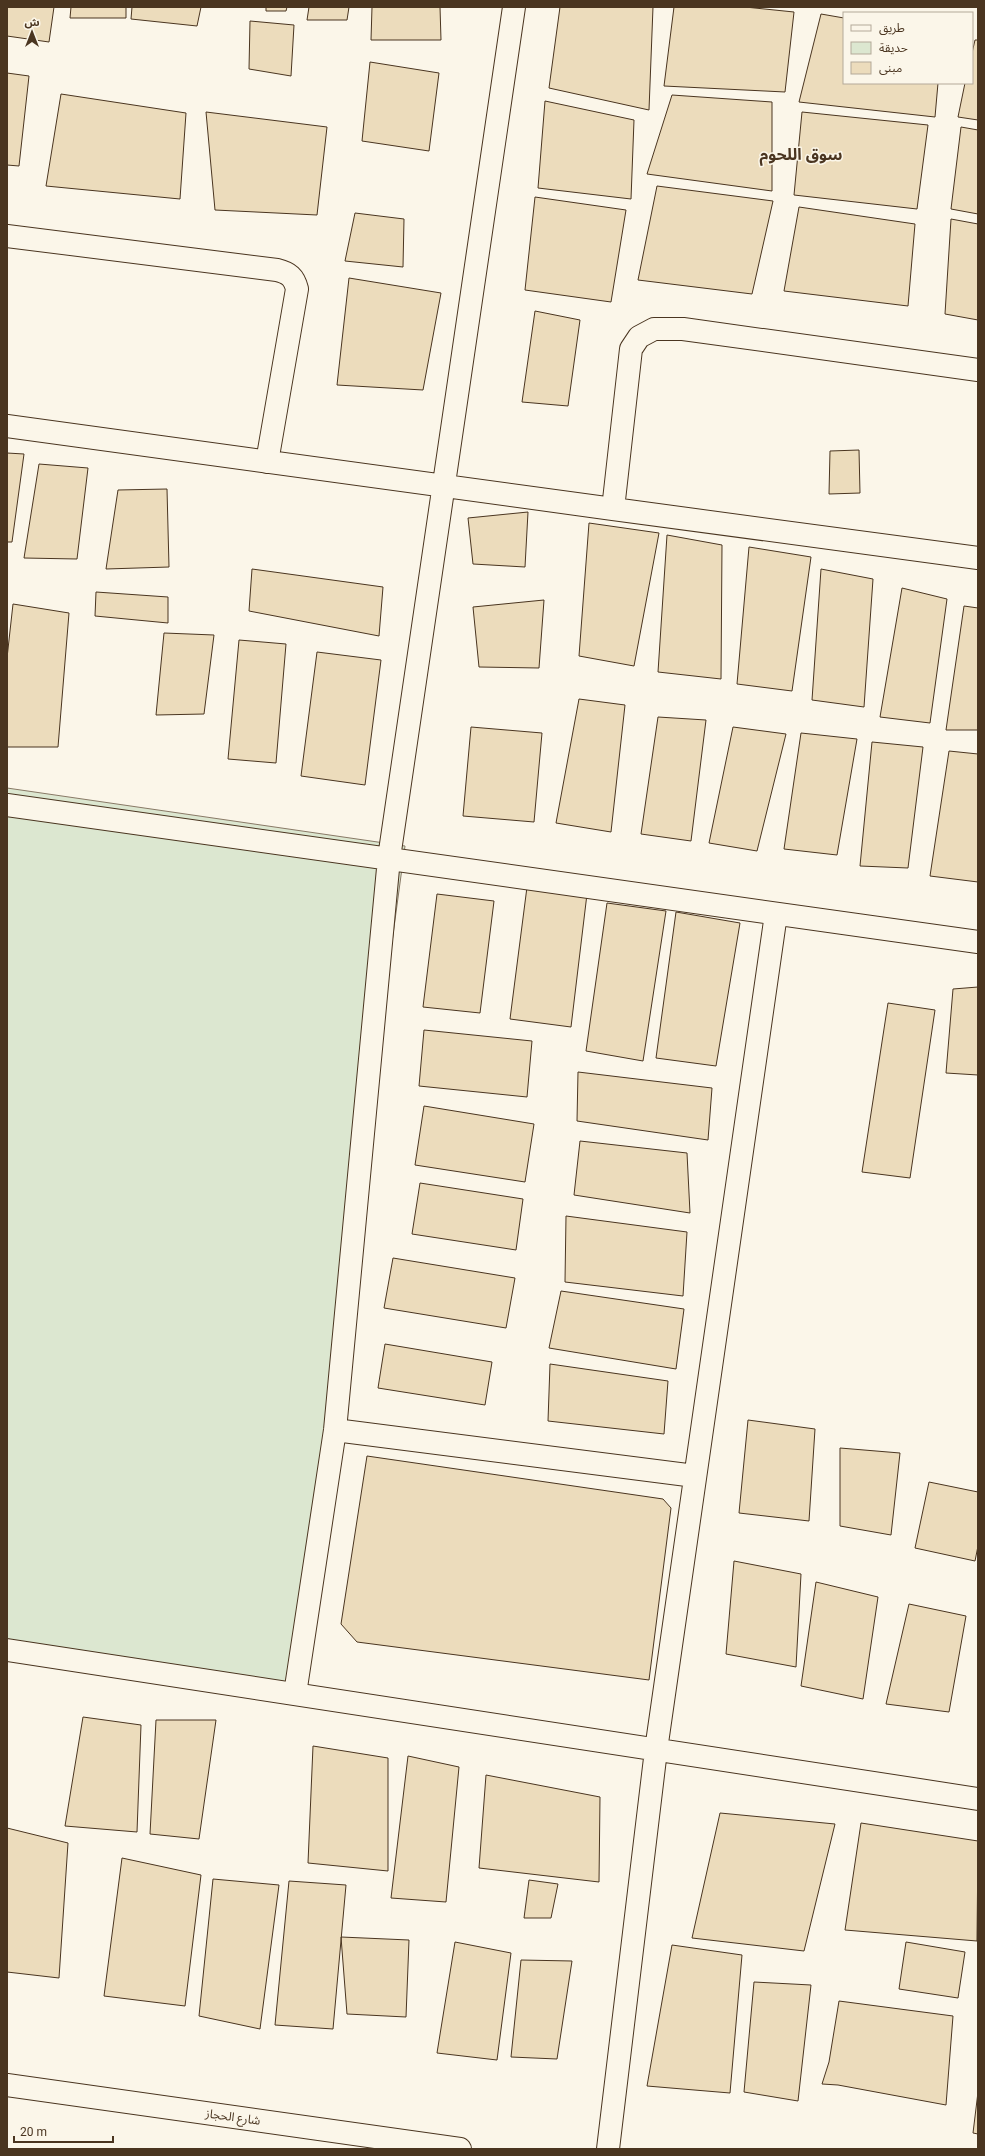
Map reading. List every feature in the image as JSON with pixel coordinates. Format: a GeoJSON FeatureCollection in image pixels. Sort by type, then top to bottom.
{"type":"FeatureCollection","features":[{"type":"Feature","properties":{"kind":"street"},"geometry":{"type":"LineString","coordinates":[[295,1694],[335,1430],[389,858],[514,7]]}},
{"type":"Feature","properties":{"kind":"street"},"geometry":{"type":"LineString","coordinates":[[7,236],[277,270],[288,273],[295,280],[297,289],[267,462]]}},
{"type":"Feature","properties":{"kind":"street"},"geometry":{"type":"LineString","coordinates":[[613,509],[631,349],[639,337],[654,329],[683,329],[746,336],[978,370]]}},
{"type":"Feature","properties":{"kind":"street"},"geometry":{"type":"LineString","coordinates":[[7,426],[978,558]]}},
{"type":"Feature","properties":{"kind":"street"},"geometry":{"type":"LineString","coordinates":[[7,805],[978,942]]}},
{"type":"Feature","properties":{"kind":"street"},"geometry":{"type":"LineString","coordinates":[[608,2149],[656,1750],[776,914]]}},
{"type":"Feature","properties":{"kind":"street"},"geometry":{"type":"LineString","coordinates":[[335,1430],[696,1476]]}},
{"type":"Feature","properties":{"kind":"street"},"geometry":{"type":"LineString","coordinates":[[7,1650],[978,1799]]}},
{"type":"Feature","properties":{"kind":"street","name":"شارع الحجاز"},"geometry":{"type":"LineString","coordinates":[[7,2085],[460,2149]]}},
{"type":"Feature","properties":{"kind":"green space"},"geometry":{"type":"Polygon","coordinates":[[[7,788],[405,846],[291,1690],[7,1647],[7,788]]]}},
{"type":"Feature","properties":{"kind":"building"},"geometry":{"type":"Polygon","coordinates":[[[7,7],[54,7],[49,42],[7,36],[7,7]]]}},
{"type":"Feature","properties":{"kind":"building"},"geometry":{"type":"Polygon","coordinates":[[[71,7],[126,7],[126,18],[70,18],[71,7]]]}},
{"type":"Feature","properties":{"kind":"building"},"geometry":{"type":"Polygon","coordinates":[[[132,7],[201,7],[197,26],[131,19],[132,7]]]}},
{"type":"Feature","properties":{"kind":"building"},"geometry":{"type":"Polygon","coordinates":[[[266,7],[287,7],[286,11],[266,11],[266,7]]]}},
{"type":"Feature","properties":{"kind":"building"},"geometry":{"type":"Polygon","coordinates":[[[309,7],[349,7],[347,20],[307,20],[309,7]]]}},
{"type":"Feature","properties":{"kind":"building"},"geometry":{"type":"Polygon","coordinates":[[[372,7],[440,7],[441,40],[371,40],[372,7]]]}},
{"type":"Feature","properties":{"kind":"building"},"geometry":{"type":"Polygon","coordinates":[[[560,7],[653,7],[649,110],[549,88],[560,7]]]}},
{"type":"Feature","properties":{"kind":"building"},"geometry":{"type":"Polygon","coordinates":[[[674,7],[745,7],[794,12],[785,92],[664,86],[674,7]]]}},
{"type":"Feature","properties":{"kind":"building"},"geometry":{"type":"Polygon","coordinates":[[[821,14],[843,18],[843,84],[938,84],[935,117],[799,102],[821,14]]]}},
{"type":"Feature","properties":{"kind":"building"},"geometry":{"type":"Polygon","coordinates":[[[250,21],[294,25],[291,76],[249,69],[250,21]]]}},
{"type":"Feature","properties":{"kind":"building"},"geometry":{"type":"Polygon","coordinates":[[[975,40],[978,40],[978,120],[958,117],[965,84],[973,84],[973,49],[975,40]]]}},
{"type":"Feature","properties":{"kind":"building"},"geometry":{"type":"Polygon","coordinates":[[[370,62],[439,73],[429,151],[362,141],[370,62]]]}},
{"type":"Feature","properties":{"kind":"building"},"geometry":{"type":"Polygon","coordinates":[[[7,73],[29,76],[19,166],[7,165],[7,73]]]}},
{"type":"Feature","properties":{"kind":"building"},"geometry":{"type":"Polygon","coordinates":[[[61,94],[186,113],[180,199],[46,186],[61,94]]]}},
{"type":"Feature","properties":{"kind":"building"},"geometry":{"type":"Polygon","coordinates":[[[672,95],[772,102],[772,191],[647,174],[672,95]]]}},
{"type":"Feature","properties":{"kind":"building"},"geometry":{"type":"Polygon","coordinates":[[[545,101],[634,120],[631,199],[538,188],[545,101]]]}},
{"type":"Feature","properties":{"kind":"building"},"geometry":{"type":"Polygon","coordinates":[[[206,112],[327,127],[317,215],[215,210],[206,112]]]}},
{"type":"Feature","properties":{"kind":"building"},"geometry":{"type":"Polygon","coordinates":[[[802,112],[928,125],[917,209],[794,195],[802,112]]]}},
{"type":"Feature","properties":{"kind":"building"},"geometry":{"type":"Polygon","coordinates":[[[961,127],[978,130],[978,214],[951,209],[961,127]]]}},
{"type":"Feature","properties":{"kind":"building"},"geometry":{"type":"Polygon","coordinates":[[[657,186],[773,201],[752,294],[638,280],[657,186]]]}},
{"type":"Feature","properties":{"kind":"building"},"geometry":{"type":"Polygon","coordinates":[[[535,197],[626,210],[611,302],[525,290],[535,197]]]}},
{"type":"Feature","properties":{"kind":"building"},"geometry":{"type":"Polygon","coordinates":[[[799,207],[915,224],[908,306],[784,291],[799,207]]]}},
{"type":"Feature","properties":{"kind":"building"},"geometry":{"type":"Polygon","coordinates":[[[355,213],[404,219],[403,267],[345,261],[355,213]]]}},
{"type":"Feature","properties":{"kind":"building"},"geometry":{"type":"Polygon","coordinates":[[[951,219],[978,224],[978,320],[945,314],[951,219]]]}},
{"type":"Feature","properties":{"kind":"building"},"geometry":{"type":"Polygon","coordinates":[[[349,278],[441,293],[423,390],[337,385],[349,278]]]}},
{"type":"Feature","properties":{"kind":"building"},"geometry":{"type":"Polygon","coordinates":[[[535,311],[580,320],[568,406],[522,402],[535,311]]]}},
{"type":"Feature","properties":{"kind":"building"},"geometry":{"type":"Polygon","coordinates":[[[859,450],[860,493],[829,494],[830,451],[859,450]]]}},
{"type":"Feature","properties":{"kind":"building"},"geometry":{"type":"Polygon","coordinates":[[[7,453],[24,454],[12,542],[7,542],[7,453]]]}},
{"type":"Feature","properties":{"kind":"building"},"geometry":{"type":"Polygon","coordinates":[[[39,464],[88,468],[77,559],[24,558],[39,464]]]}},
{"type":"Feature","properties":{"kind":"building"},"geometry":{"type":"Polygon","coordinates":[[[167,489],[169,567],[106,569],[118,490],[167,489]]]}},
{"type":"Feature","properties":{"kind":"building"},"geometry":{"type":"Polygon","coordinates":[[[528,512],[525,567],[473,564],[468,518],[528,512]]]}},
{"type":"Feature","properties":{"kind":"building"},"geometry":{"type":"Polygon","coordinates":[[[589,523],[659,533],[634,666],[579,656],[589,523]]]}},
{"type":"Feature","properties":{"kind":"building"},"geometry":{"type":"Polygon","coordinates":[[[667,535],[722,545],[721,679],[658,672],[667,535]]]}},
{"type":"Feature","properties":{"kind":"building"},"geometry":{"type":"Polygon","coordinates":[[[749,547],[811,557],[792,691],[737,684],[749,547]]]}},
{"type":"Feature","properties":{"kind":"building"},"geometry":{"type":"Polygon","coordinates":[[[252,569],[383,587],[379,636],[249,611],[252,569]]]}},
{"type":"Feature","properties":{"kind":"building"},"geometry":{"type":"Polygon","coordinates":[[[821,569],[873,579],[864,707],[812,700],[821,569]]]}},
{"type":"Feature","properties":{"kind":"building"},"geometry":{"type":"Polygon","coordinates":[[[902,588],[947,599],[930,723],[880,717],[902,588]]]}},
{"type":"Feature","properties":{"kind":"building"},"geometry":{"type":"Polygon","coordinates":[[[96,592],[168,597],[168,623],[95,616],[96,592]]]}},
{"type":"Feature","properties":{"kind":"building"},"geometry":{"type":"Polygon","coordinates":[[[544,600],[539,668],[479,667],[473,607],[544,600]]]}},
{"type":"Feature","properties":{"kind":"building"},"geometry":{"type":"Polygon","coordinates":[[[13,604],[69,613],[58,747],[7,747],[7,658],[13,604]]]}},
{"type":"Feature","properties":{"kind":"building"},"geometry":{"type":"Polygon","coordinates":[[[964,606],[978,608],[978,730],[946,730],[964,606]]]}},
{"type":"Feature","properties":{"kind":"building"},"geometry":{"type":"Polygon","coordinates":[[[164,633],[214,635],[204,714],[156,715],[164,633]]]}},
{"type":"Feature","properties":{"kind":"building"},"geometry":{"type":"Polygon","coordinates":[[[239,640],[286,644],[276,763],[228,759],[239,640]]]}},
{"type":"Feature","properties":{"kind":"building"},"geometry":{"type":"Polygon","coordinates":[[[317,652],[381,660],[365,785],[301,776],[317,652]]]}},
{"type":"Feature","properties":{"kind":"building"},"geometry":{"type":"Polygon","coordinates":[[[579,699],[625,705],[611,832],[556,823],[579,699]]]}},
{"type":"Feature","properties":{"kind":"building"},"geometry":{"type":"Polygon","coordinates":[[[658,717],[706,720],[691,841],[641,834],[658,717]]]}},
{"type":"Feature","properties":{"kind":"building"},"geometry":{"type":"Polygon","coordinates":[[[471,727],[542,733],[534,822],[463,816],[471,727]]]}},
{"type":"Feature","properties":{"kind":"building"},"geometry":{"type":"Polygon","coordinates":[[[733,727],[786,734],[757,851],[709,843],[733,727]]]}},
{"type":"Feature","properties":{"kind":"building"},"geometry":{"type":"Polygon","coordinates":[[[801,733],[857,739],[837,855],[784,849],[801,733]]]}},
{"type":"Feature","properties":{"kind":"building"},"geometry":{"type":"Polygon","coordinates":[[[872,742],[923,747],[908,868],[860,866],[872,742]]]}},
{"type":"Feature","properties":{"kind":"building"},"geometry":{"type":"Polygon","coordinates":[[[949,751],[978,754],[978,882],[930,876],[949,751]]]}},
{"type":"Feature","properties":{"kind":"building"},"geometry":{"type":"Polygon","coordinates":[[[527,887],[587,894],[571,1027],[510,1019],[527,887]]]}},
{"type":"Feature","properties":{"kind":"building"},"geometry":{"type":"Polygon","coordinates":[[[437,894],[494,901],[480,1013],[423,1007],[437,894]]]}},
{"type":"Feature","properties":{"kind":"building"},"geometry":{"type":"Polygon","coordinates":[[[607,903],[666,911],[643,1061],[586,1051],[607,903]]]}},
{"type":"Feature","properties":{"kind":"building"},"geometry":{"type":"Polygon","coordinates":[[[676,912],[740,923],[716,1066],[656,1058],[676,912]]]}},
{"type":"Feature","properties":{"kind":"building"},"geometry":{"type":"Polygon","coordinates":[[[978,987],[978,1075],[946,1073],[953,989],[978,987]]]}},
{"type":"Feature","properties":{"kind":"building"},"geometry":{"type":"Polygon","coordinates":[[[888,1003],[935,1010],[910,1178],[862,1172],[888,1003]]]}},
{"type":"Feature","properties":{"kind":"building"},"geometry":{"type":"Polygon","coordinates":[[[424,1030],[532,1041],[527,1097],[419,1086],[424,1030]]]}},
{"type":"Feature","properties":{"kind":"building"},"geometry":{"type":"Polygon","coordinates":[[[578,1072],[712,1088],[708,1140],[577,1121],[578,1072]]]}},
{"type":"Feature","properties":{"kind":"building"},"geometry":{"type":"Polygon","coordinates":[[[424,1106],[534,1124],[525,1182],[415,1165],[424,1106]]]}},
{"type":"Feature","properties":{"kind":"building"},"geometry":{"type":"Polygon","coordinates":[[[580,1141],[687,1153],[690,1213],[574,1195],[580,1141]]]}},
{"type":"Feature","properties":{"kind":"building"},"geometry":{"type":"Polygon","coordinates":[[[420,1183],[523,1199],[516,1250],[412,1234],[420,1183]]]}},
{"type":"Feature","properties":{"kind":"building"},"geometry":{"type":"Polygon","coordinates":[[[566,1216],[687,1232],[683,1296],[565,1282],[566,1216]]]}},
{"type":"Feature","properties":{"kind":"building"},"geometry":{"type":"Polygon","coordinates":[[[393,1258],[515,1278],[506,1328],[384,1308],[393,1258]]]}},
{"type":"Feature","properties":{"kind":"building"},"geometry":{"type":"Polygon","coordinates":[[[561,1291],[684,1309],[676,1369],[549,1348],[561,1291]]]}},
{"type":"Feature","properties":{"kind":"building"},"geometry":{"type":"Polygon","coordinates":[[[385,1344],[492,1362],[485,1405],[378,1388],[385,1344]]]}},
{"type":"Feature","properties":{"kind":"building"},"geometry":{"type":"Polygon","coordinates":[[[550,1364],[668,1381],[664,1434],[548,1421],[550,1364]]]}},
{"type":"Feature","properties":{"kind":"building"},"geometry":{"type":"Polygon","coordinates":[[[748,1420],[815,1429],[809,1521],[739,1513],[748,1420]]]}},
{"type":"Feature","properties":{"kind":"building"},"geometry":{"type":"Polygon","coordinates":[[[840,1448],[900,1453],[891,1535],[840,1526],[840,1448]]]}},
{"type":"Feature","properties":{"kind":"building"},"geometry":{"type":"Polygon","coordinates":[[[367,1456],[663,1499],[671,1508],[649,1680],[357,1642],[341,1624],[367,1456]]]}},
{"type":"Feature","properties":{"kind":"building"},"geometry":{"type":"Polygon","coordinates":[[[929,1482],[978,1492],[978,1546],[975,1561],[915,1548],[929,1482]]]}},
{"type":"Feature","properties":{"kind":"building"},"geometry":{"type":"Polygon","coordinates":[[[734,1561],[801,1574],[796,1667],[726,1654],[734,1561]]]}},
{"type":"Feature","properties":{"kind":"building"},"geometry":{"type":"Polygon","coordinates":[[[816,1582],[878,1597],[863,1699],[801,1686],[816,1582]]]}},
{"type":"Feature","properties":{"kind":"building"},"geometry":{"type":"Polygon","coordinates":[[[909,1604],[966,1616],[949,1712],[886,1704],[909,1604]]]}},
{"type":"Feature","properties":{"kind":"building"},"geometry":{"type":"Polygon","coordinates":[[[83,1717],[141,1725],[137,1832],[65,1826],[83,1717]]]}},
{"type":"Feature","properties":{"kind":"building"},"geometry":{"type":"Polygon","coordinates":[[[156,1720],[216,1720],[199,1839],[150,1834],[156,1720]]]}},
{"type":"Feature","properties":{"kind":"building"},"geometry":{"type":"Polygon","coordinates":[[[313,1746],[388,1758],[388,1871],[308,1863],[313,1746]]]}},
{"type":"Feature","properties":{"kind":"building"},"geometry":{"type":"Polygon","coordinates":[[[408,1756],[459,1767],[446,1902],[391,1898],[408,1756]]]}},
{"type":"Feature","properties":{"kind":"building"},"geometry":{"type":"Polygon","coordinates":[[[486,1775],[600,1797],[599,1882],[479,1868],[486,1775]]]}},
{"type":"Feature","properties":{"kind":"building"},"geometry":{"type":"Polygon","coordinates":[[[720,1813],[835,1824],[804,1951],[692,1938],[720,1813]]]}},
{"type":"Feature","properties":{"kind":"building"},"geometry":{"type":"Polygon","coordinates":[[[861,1823],[978,1841],[977,1941],[845,1930],[861,1823]]]}},
{"type":"Feature","properties":{"kind":"building"},"geometry":{"type":"Polygon","coordinates":[[[7,1828],[68,1843],[59,1978],[7,1972],[7,1828]]]}},
{"type":"Feature","properties":{"kind":"building"},"geometry":{"type":"Polygon","coordinates":[[[122,1858],[201,1875],[185,2006],[104,1996],[122,1858]]]}},
{"type":"Feature","properties":{"kind":"building"},"geometry":{"type":"Polygon","coordinates":[[[213,1879],[279,1885],[260,2029],[199,2016],[213,1879]]]}},
{"type":"Feature","properties":{"kind":"building"},"geometry":{"type":"Polygon","coordinates":[[[529,1880],[558,1884],[551,1918],[524,1918],[529,1880]]]}},
{"type":"Feature","properties":{"kind":"building"},"geometry":{"type":"Polygon","coordinates":[[[289,1881],[346,1885],[333,2029],[275,2025],[289,1881]]]}},
{"type":"Feature","properties":{"kind":"building"},"geometry":{"type":"Polygon","coordinates":[[[341,1937],[409,1940],[406,2017],[347,2014],[341,1937]]]}},
{"type":"Feature","properties":{"kind":"building"},"geometry":{"type":"Polygon","coordinates":[[[455,1942],[511,1953],[497,2060],[437,2053],[455,1942]]]}},
{"type":"Feature","properties":{"kind":"building"},"geometry":{"type":"Polygon","coordinates":[[[906,1942],[965,1952],[958,1998],[899,1989],[906,1942]]]}},
{"type":"Feature","properties":{"kind":"building"},"geometry":{"type":"Polygon","coordinates":[[[672,1945],[742,1955],[730,2093],[647,2086],[672,1945]]]}},
{"type":"Feature","properties":{"kind":"building"},"geometry":{"type":"Polygon","coordinates":[[[521,1960],[572,1961],[557,2059],[511,2057],[521,1960]]]}},
{"type":"Feature","properties":{"kind":"building"},"geometry":{"type":"Polygon","coordinates":[[[754,1982],[811,1985],[798,2101],[744,2092],[754,1982]]]}},
{"type":"Feature","properties":{"kind":"building"},"geometry":{"type":"Polygon","coordinates":[[[839,2001],[953,2016],[946,2105],[838,2085],[822,2084],[829,2062],[839,2001]]]}},
{"type":"Feature","properties":{"kind":"building"},"geometry":{"type":"Polygon","coordinates":[[[978,2092],[978,2134],[973,2133],[978,2092]]]}},
{"type":"Feature","properties":{"kind":"district","name":"سوق اللحوم"},"geometry":{"type":"Point","coordinates":[801,154]}}]}
